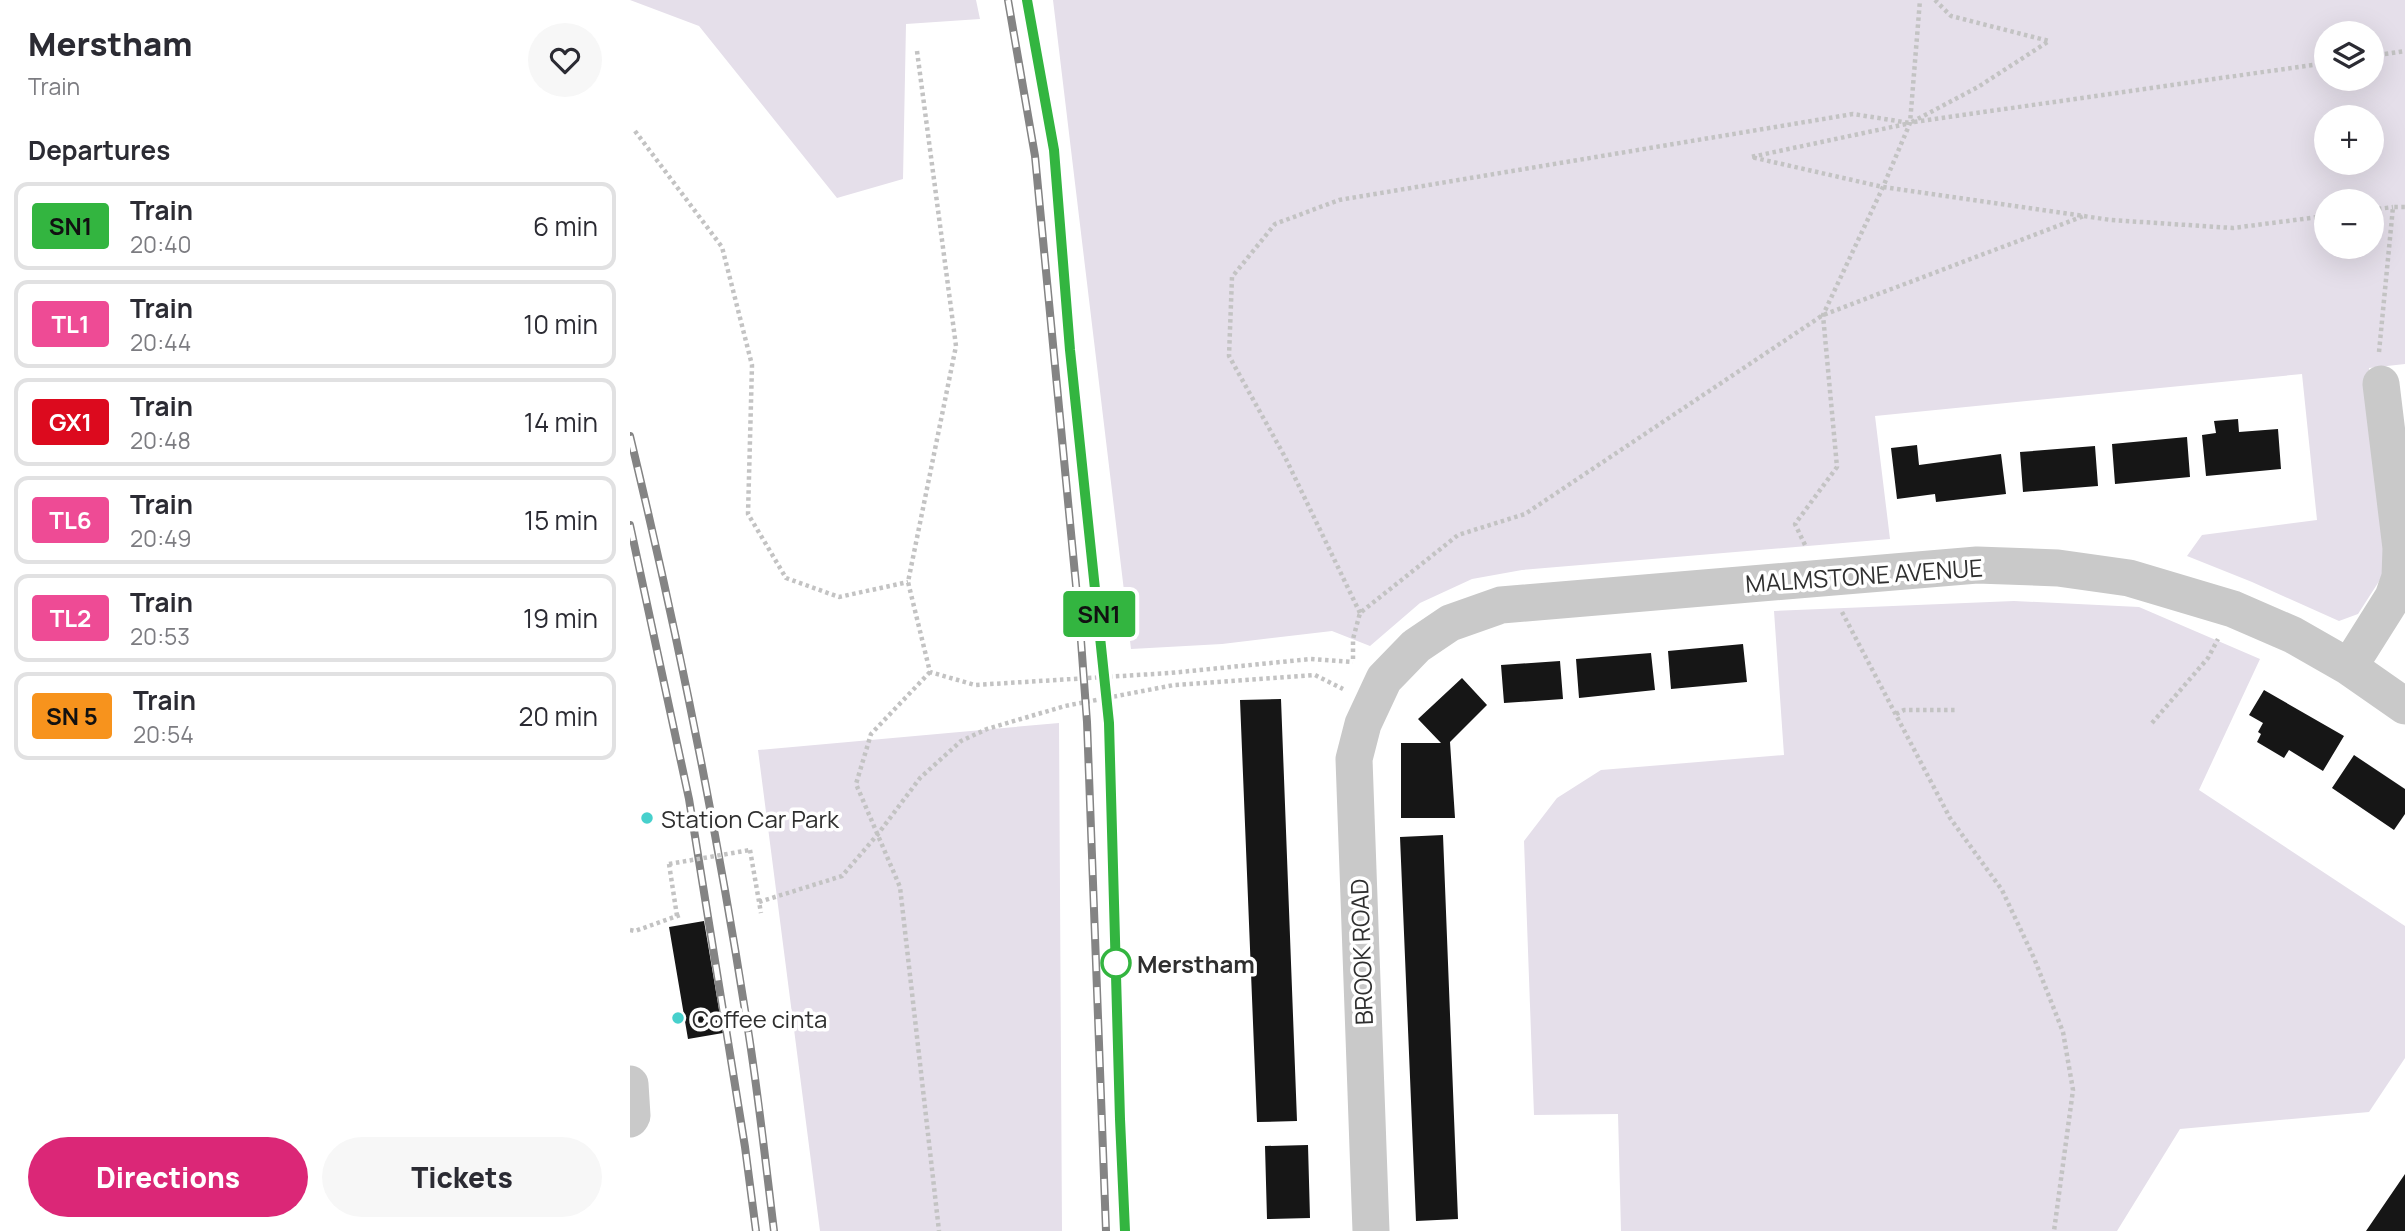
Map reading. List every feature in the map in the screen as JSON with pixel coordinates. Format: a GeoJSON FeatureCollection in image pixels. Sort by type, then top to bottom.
{"type":"FeatureCollection","features":[{"type":"Feature","properties":{"kind":"street"},"geometry":{"type":"LineString","coordinates":[[2348,667],[2393,597],[2400,577],[2401,548],[2381,384]]}},
{"type":"Feature","properties":{"kind":"street","name":"MALMSTONE AVENUE"},"geometry":{"type":"LineString","coordinates":[[1369,671],[1416,646],[1450,623],[1501,605],[1976,565],[2058,568],[2129,578],[2234,609],[2293,635],[2348,667],[2405,706]]}},
{"type":"Feature","properties":{"kind":"street","name":"BROOK ROAD"},"geometry":{"type":"LineString","coordinates":[[1369,671],[1363,724],[1354,759],[1371,1231]]}},
{"type":"Feature","properties":{"kind":"street"},"geometry":{"type":"LineString","coordinates":[[630,1084],[630,1119]]}},
{"type":"Feature","properties":{"kind":"path"},"geometry":{"type":"LineString","coordinates":[[1805,546],[1795,524],[1837,467],[1823,315],[1910,123],[1920,0]]}},
{"type":"Feature","properties":{"kind":"path"},"geometry":{"type":"LineString","coordinates":[[1360,613],[1285,457],[1228,356],[1232,278],[1275,224],[1339,200],[1853,114],[1910,123],[1978,87],[2049,41],[1951,16],[1935,0]]}},
{"type":"Feature","properties":{"kind":"path"},"geometry":{"type":"LineString","coordinates":[[918,51],[956,345],[908,582],[930,671]]}},
{"type":"Feature","properties":{"kind":"path"},"geometry":{"type":"LineString","coordinates":[[2384,54],[2405,51]]}},
{"type":"Feature","properties":{"kind":"path"},"geometry":{"type":"LineString","coordinates":[[2314,65],[1910,123],[1751,157],[1883,187],[2111,220],[2233,228],[2314,218]]}},
{"type":"Feature","properties":{"kind":"path"},"geometry":{"type":"LineString","coordinates":[[635,131],[722,247],[752,365],[748,514],[786,578],[839,597],[908,582]]}},
{"type":"Feature","properties":{"kind":"path"},"geometry":{"type":"LineString","coordinates":[[2384,209],[2405,207]]}},
{"type":"Feature","properties":{"kind":"path"},"geometry":{"type":"LineString","coordinates":[[2381,384],[2378,354],[2393,208]]}},
{"type":"Feature","properties":{"kind":"path"},"geometry":{"type":"LineString","coordinates":[[1369,671],[1353,639],[1360,613],[1458,535],[1525,514],[1823,315],[2085,216]]}},
{"type":"Feature","properties":{"kind":"path"},"geometry":{"type":"LineString","coordinates":[[2152,723],[2208,659],[2234,609]]}},
{"type":"Feature","properties":{"kind":"path"},"geometry":{"type":"LineString","coordinates":[[1841,610],[1950,818],[2002,890],[2034,958],[2063,1032],[2073,1090],[2054,1231]]}},
{"type":"Feature","properties":{"kind":"path"},"geometry":{"type":"LineString","coordinates":[[930,671],[975,685],[1170,673],[1311,659],[1369,671]]}},
{"type":"Feature","properties":{"kind":"path"},"geometry":{"type":"LineString","coordinates":[[930,671],[871,734],[856,784],[900,887],[939,1231]]}},
{"type":"Feature","properties":{"kind":"path"},"geometry":{"type":"LineString","coordinates":[[760,902],[842,876],[920,778],[961,741],[987,729],[1052,710],[1174,685],[1315,675],[1350,692]]}},
{"type":"Feature","properties":{"kind":"path"},"geometry":{"type":"LineString","coordinates":[[1896,714],[1904,710],[1957,710]]}},
{"type":"Feature","properties":{"kind":"path"},"geometry":{"type":"LineString","coordinates":[[630,930],[635,931],[679,915],[669,864],[750,850],[761,913]]}},
{"type":"Feature","properties":{"kind":"shaded area"},"geometry":{"type":"Polygon","coordinates":[[[630,0],[976,0],[980,19],[906,24],[903,179],[837,198],[699,26],[630,0]]]}},
{"type":"Feature","properties":{"kind":"shaded area"},"geometry":{"type":"Polygon","coordinates":[[[1053,0],[2405,0],[2405,364],[2369,368],[2385,572],[2358,614],[2339,621],[2187,556],[2202,535],[2317,520],[2302,374],[1875,416],[1890,539],[1522,570],[1472,579],[1420,603],[1370,646],[1332,631],[1222,644],[1131,649],[1053,0]]]}},
{"type":"Feature","properties":{"kind":"shaded area"},"geometry":{"type":"Polygon","coordinates":[[[2014,601],[2139,607],[2260,659],[2199,790],[2405,926],[2405,1058],[2369,1112],[2180,1129],[2117,1231],[1621,1231],[1618,1114],[1534,1115],[1524,841],[1557,798],[1601,770],[1784,755],[1774,611],[2014,601]]]}},
{"type":"Feature","properties":{"kind":"shaded area"},"geometry":{"type":"Polygon","coordinates":[[[1059,723],[1062,1231],[820,1231],[758,750],[1059,723]]]}},
{"type":"Feature","properties":{"kind":"building"},"geometry":{"type":"Polygon","coordinates":[[[2238,419],[2239,432],[2278,429],[2281,469],[2206,476],[2202,435],[2216,433],[2214,421],[2238,419]]]}},
{"type":"Feature","properties":{"kind":"building"},"geometry":{"type":"Polygon","coordinates":[[[2187,437],[2190,477],[2115,484],[2112,444],[2187,437]]]}},
{"type":"Feature","properties":{"kind":"building"},"geometry":{"type":"Polygon","coordinates":[[[1917,445],[1919,465],[2001,454],[2006,494],[1936,502],[1935,494],[1897,499],[1891,448],[1917,445]]]}},
{"type":"Feature","properties":{"kind":"building"},"geometry":{"type":"Polygon","coordinates":[[[2095,446],[2098,486],[2023,492],[2020,452],[2095,446]]]}},
{"type":"Feature","properties":{"kind":"building"},"geometry":{"type":"Polygon","coordinates":[[[1743,644],[1747,682],[1671,689],[1668,651],[1743,644]]]}},
{"type":"Feature","properties":{"kind":"building"},"geometry":{"type":"Polygon","coordinates":[[[1651,653],[1655,690],[1579,698],[1576,659],[1651,653]]]}},
{"type":"Feature","properties":{"kind":"building"},"geometry":{"type":"Polygon","coordinates":[[[1560,661],[1563,699],[1504,703],[1501,665],[1560,661]]]}},
{"type":"Feature","properties":{"kind":"building"},"geometry":{"type":"Polygon","coordinates":[[[1462,678],[1487,705],[1450,742],[1455,818],[1401,818],[1401,743],[1441,743],[1418,719],[1462,678]]]}},
{"type":"Feature","properties":{"kind":"building"},"geometry":{"type":"Polygon","coordinates":[[[2264,690],[2344,736],[2323,771],[2289,750],[2284,758],[2257,742],[2263,723],[2249,715],[2264,690]]]}},
{"type":"Feature","properties":{"kind":"building"},"geometry":{"type":"Polygon","coordinates":[[[1281,699],[1297,1121],[1257,1122],[1240,700],[1281,699]]]}},
{"type":"Feature","properties":{"kind":"building"},"geometry":{"type":"Polygon","coordinates":[[[2354,755],[2405,789],[2405,814],[2394,830],[2332,788],[2354,755]]]}},
{"type":"Feature","properties":{"kind":"building"},"geometry":{"type":"Polygon","coordinates":[[[1443,835],[1458,1219],[1416,1221],[1400,837],[1443,835]]]}},
{"type":"Feature","properties":{"kind":"building"},"geometry":{"type":"Polygon","coordinates":[[[704,921],[723,1033],[688,1039],[669,927],[704,921]]]}},
{"type":"Feature","properties":{"kind":"building"},"geometry":{"type":"Polygon","coordinates":[[[1308,1145],[1310,1218],[1267,1219],[1265,1146],[1308,1145]]]}},
{"type":"Feature","properties":{"kind":"building"},"geometry":{"type":"Polygon","coordinates":[[[2405,1174],[2405,1231],[2366,1231],[2405,1174]]]}},
{"type":"Feature","properties":{"kind":"railway"},"geometry":{"type":"LineString","coordinates":[[1008,0],[1035,156],[1080,627],[1087,722],[1106,1231]]}},
{"type":"Feature","properties":{"kind":"railway"},"geometry":{"type":"LineString","coordinates":[[1027,0],[1054,150],[1070,350],[1109,723],[1125,1231]]}},
{"type":"Feature","properties":{"kind":"railway"},"geometry":{"type":"LineString","coordinates":[[630,436],[681,660],[724,885],[753,1060],[774,1231]]}},
{"type":"Feature","properties":{"kind":"railway"},"geometry":{"type":"LineString","coordinates":[[630,525],[689,799],[756,1231]]}},
{"type":"Feature","properties":{"kind":"train","name":"SN1"},"geometry":{"type":"LineString","coordinates":[[1027,0],[1054,150],[1070,350],[1109,723],[1125,1231]]}},
{"type":"Feature","properties":{"kind":"place","name":"Station Car Park"},"geometry":{"type":"Point","coordinates":[647,818]}},
{"type":"Feature","properties":{"kind":"place","name":"Merstham"},"geometry":{"type":"Point","coordinates":[1116,963]}},
{"type":"Feature","properties":{"kind":"place","name":"Coffee cinta"},"geometry":{"type":"Point","coordinates":[678,1018]}}]}
